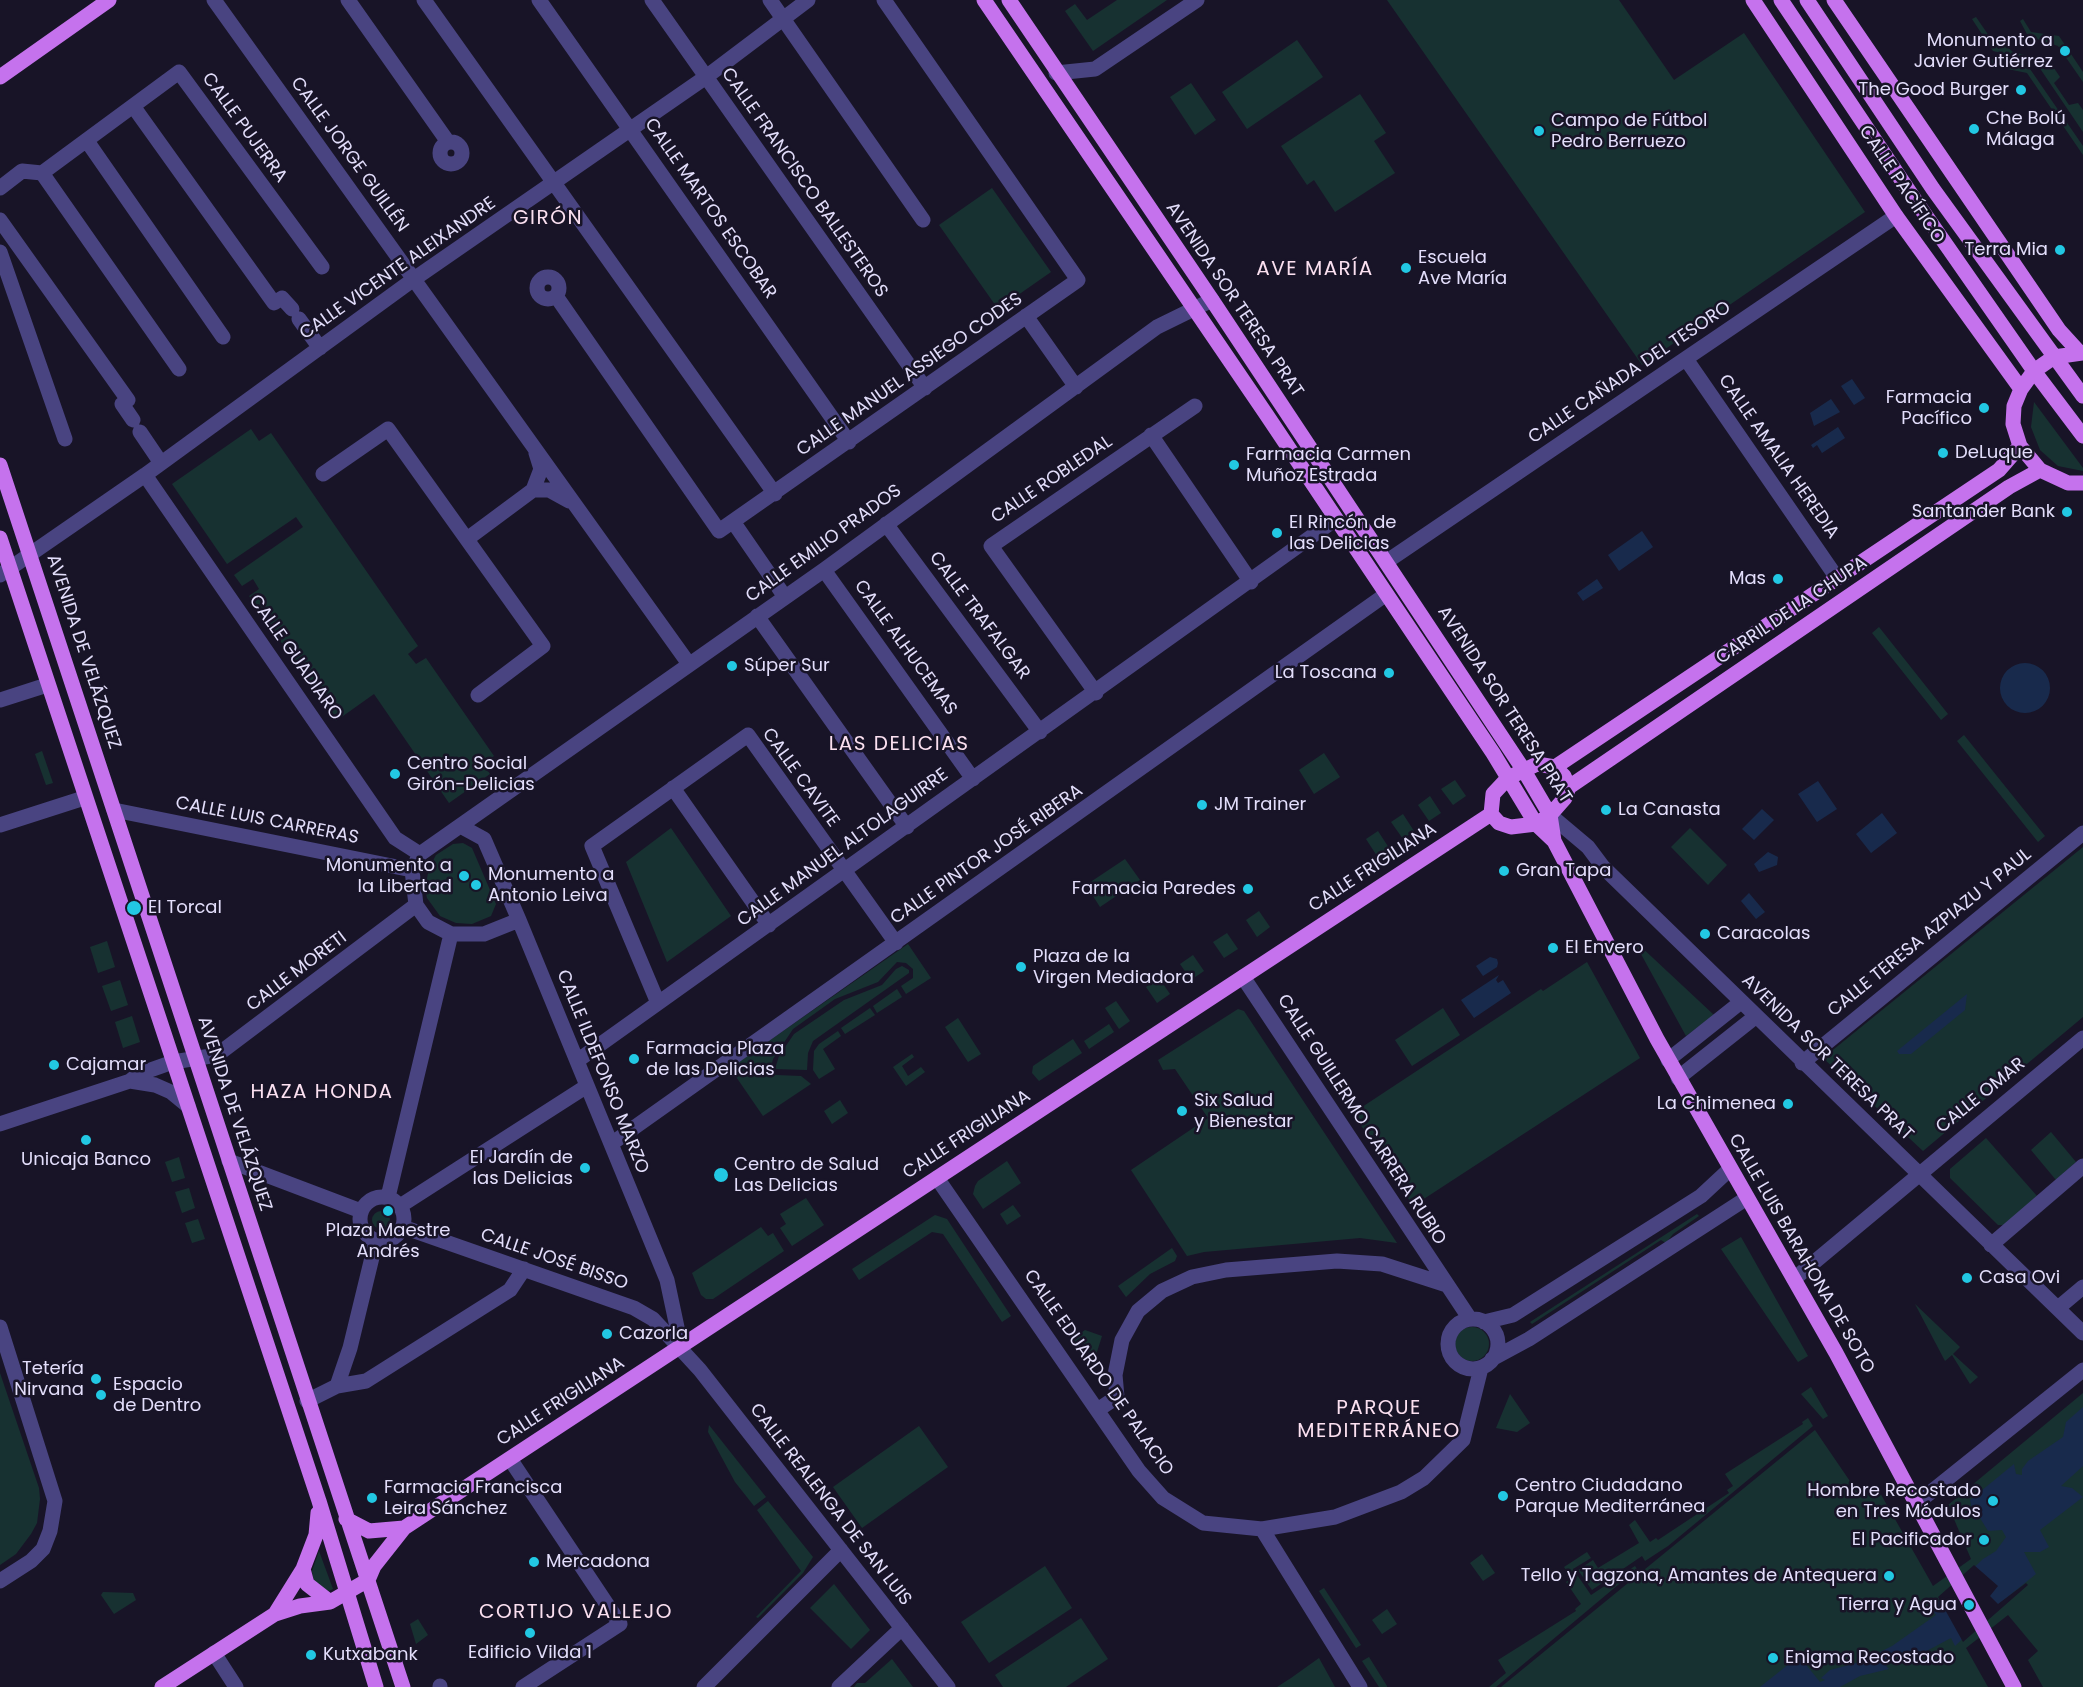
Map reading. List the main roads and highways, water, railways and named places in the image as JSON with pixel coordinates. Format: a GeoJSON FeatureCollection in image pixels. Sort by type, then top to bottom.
{"type":"FeatureCollection","features":[{"type":"Feature","properties":{"kind":"main road"},"geometry":{"type":"LineString","coordinates":[[0,77],[109,0]]}},
{"type":"Feature","properties":{"kind":"main road","name":"AVENIDA SOR TERESA PRAT"},"geometry":{"type":"LineString","coordinates":[[984,0],[1196,310],[1508,778],[1536,824]]}},
{"type":"Feature","properties":{"kind":"main road","name":"AVENIDA SOR TERESA PRAT"},"geometry":{"type":"LineString","coordinates":[[1009,0],[1056,74],[1212,300],[1386,562],[1523,769],[1550,815]]}},
{"type":"Feature","properties":{"kind":"main road","name":"CALLE PACÍFICO"},"geometry":{"type":"LineString","coordinates":[[1753,0],[1896,216],[2021,388]]}},
{"type":"Feature","properties":{"kind":"main road","name":"CALLE PACÍFICO"},"geometry":{"type":"LineString","coordinates":[[1781,0],[2034,371],[2083,436]]}},
{"type":"Feature","properties":{"kind":"main road","name":"CALLE PACÍFICO"},"geometry":{"type":"LineString","coordinates":[[1807,0],[1933,189],[2083,396]]}},
{"type":"Feature","properties":{"kind":"main road"},"geometry":{"type":"LineString","coordinates":[[1834,0],[2060,330],[2081,352]]}},
{"type":"Feature","properties":{"kind":"main road"},"geometry":{"type":"LineString","coordinates":[[2081,352],[2054,357],[2034,371],[2021,388],[2014,406],[2013,424],[2020,446],[2040,471],[2068,483],[2083,483]]}},
{"type":"Feature","properties":{"kind":"main road","name":"CARRIL DE LA CHUPA"},"geometry":{"type":"LineString","coordinates":[[1555,767],[1999,470],[2020,446]]}},
{"type":"Feature","properties":{"kind":"main road","name":"AVENIDA DE VELÁZQUEZ"},"geometry":{"type":"LineString","coordinates":[[0,465],[403,1687]]}},
{"type":"Feature","properties":{"kind":"main road","name":"CARRIL DE LA CHUPA"},"geometry":{"type":"LineString","coordinates":[[1569,787],[2009,487],[2040,471]]}},
{"type":"Feature","properties":{"kind":"main road"},"geometry":{"type":"LineString","coordinates":[[0,538],[5,572],[47,685],[188,1106],[318,1501],[376,1687]]}},
{"type":"Feature","properties":{"kind":"main road"},"geometry":{"type":"LineString","coordinates":[[1537,764],[1555,767],[1564,776],[1569,787],[1565,798],[1550,815],[1536,824],[1511,827],[1499,823],[1491,814],[1493,794],[1508,778],[1537,764]]}},
{"type":"Feature","properties":{"kind":"main road","name":"CALLE FRIGILIANA"},"geometry":{"type":"LineString","coordinates":[[368,1580],[374,1566],[405,1528],[1491,814]]}},
{"type":"Feature","properties":{"kind":"main road","name":"CALLE LUIS BARAHONA DE SOTO"},"geometry":{"type":"LineString","coordinates":[[1550,815],[1554,840],[1668,1060],[1794,1279],[2013,1685]]}},
{"type":"Feature","properties":{"kind":"main road","name":"CALLE LUIS BARAHONA DE SOTO"},"geometry":{"type":"LineString","coordinates":[[1536,824],[1554,840]]}},
{"type":"Feature","properties":{"kind":"main road"},"geometry":{"type":"LineString","coordinates":[[275,1614],[303,1569],[316,1535],[318,1501]]}},
{"type":"Feature","properties":{"kind":"main road","name":"CALLE FRIGILIANA"},"geometry":{"type":"LineString","coordinates":[[346,1519],[369,1531],[405,1528]]}},
{"type":"Feature","properties":{"kind":"main road"},"geometry":{"type":"LineString","coordinates":[[303,1569],[307,1584],[330,1602]]}},
{"type":"Feature","properties":{"kind":"main road"},"geometry":{"type":"LineString","coordinates":[[162,1687],[275,1614],[300,1606],[330,1602],[368,1580]]}},
{"type":"Feature","properties":{"kind":"water"},"geometry":{"type":"Polygon","coordinates":[[[1852,379],[1865,398],[1854,405],[1841,386],[1852,379]]]}},
{"type":"Feature","properties":{"kind":"water"},"geometry":{"type":"Polygon","coordinates":[[[1831,399],[1840,412],[1814,426],[1810,413],[1831,399]]]}},
{"type":"Feature","properties":{"kind":"water"},"geometry":{"type":"Polygon","coordinates":[[[1838,427],[1845,438],[1822,453],[1817,445],[1813,448],[1811,445],[1838,427]]]}},
{"type":"Feature","properties":{"kind":"water"},"geometry":{"type":"Polygon","coordinates":[[[1642,531],[1653,547],[1619,571],[1608,555],[1642,531]]]}},
{"type":"Feature","properties":{"kind":"water"},"geometry":{"type":"Polygon","coordinates":[[[1597,579],[1603,588],[1583,601],[1577,593],[1597,579]]]}},
{"type":"Feature","properties":{"kind":"water"},"geometry":{"type":"Polygon","coordinates":[[[2025,663],[2039,667],[2046,674],[2050,688],[2046,702],[2039,709],[2025,713],[2011,709],[2004,702],[2000,688],[2004,674],[2011,667],[2025,663]]]}},
{"type":"Feature","properties":{"kind":"water"},"geometry":{"type":"Polygon","coordinates":[[[1818,781],[1837,809],[1817,822],[1798,794],[1818,781]]]}},
{"type":"Feature","properties":{"kind":"water"},"geometry":{"type":"Polygon","coordinates":[[[1762,809],[1774,820],[1754,840],[1742,829],[1762,809]]]}},
{"type":"Feature","properties":{"kind":"water"},"geometry":{"type":"Polygon","coordinates":[[[1882,813],[1897,833],[1871,853],[1856,834],[1882,813]]]}},
{"type":"Feature","properties":{"kind":"water"},"geometry":{"type":"Polygon","coordinates":[[[1768,852],[1778,857],[1777,865],[1759,872],[1754,864],[1768,852]]]}},
{"type":"Feature","properties":{"kind":"water"},"geometry":{"type":"Polygon","coordinates":[[[1749,893],[1765,912],[1756,919],[1741,901],[1749,893]]]}},
{"type":"Feature","properties":{"kind":"water"},"geometry":{"type":"Polygon","coordinates":[[[1490,957],[1497,959],[1497,967],[1483,976],[1476,966],[1490,957]]]}},
{"type":"Feature","properties":{"kind":"water"},"geometry":{"type":"Polygon","coordinates":[[[1499,975],[1496,980],[1498,983],[1503,980],[1511,993],[1474,1018],[1461,1000],[1499,975]]]}},
{"type":"Feature","properties":{"kind":"water"},"geometry":{"type":"Polygon","coordinates":[[[1967,994],[1965,1010],[1911,1054],[1899,1054],[1897,1051],[1967,994]]]}},
{"type":"Feature","properties":{"kind":"water"},"geometry":{"type":"Polygon","coordinates":[[[2083,1407],[2083,1466],[2061,1486],[2072,1488],[2083,1497],[2040,1530],[2049,1547],[2040,1552],[2024,1552],[2036,1574],[1999,1604],[1955,1646],[1951,1638],[1904,1663],[1898,1656],[1886,1666],[1889,1669],[1860,1676],[1840,1687],[1760,1687],[1799,1656],[1820,1682],[1825,1680],[1821,1678],[1830,1670],[1860,1662],[1892,1646],[1936,1615],[1931,1609],[1983,1559],[1996,1551],[2006,1537],[2002,1530],[1988,1531],[1980,1518],[1974,1520],[1970,1500],[2014,1464],[2016,1474],[2022,1475],[2022,1469],[2028,1461],[2063,1437],[2066,1422],[2083,1407]]]}},
{"type":"Feature","properties":{"kind":"place","name":"Monumento a Javier Gutiérrez"},"geometry":{"type":"Point","coordinates":[2065,51]}},
{"type":"Feature","properties":{"kind":"place","name":"The Good Burger"},"geometry":{"type":"Point","coordinates":[2021,90]}},
{"type":"Feature","properties":{"kind":"place","name":"Che Bolú Málaga"},"geometry":{"type":"Point","coordinates":[1974,129]}},
{"type":"Feature","properties":{"kind":"place","name":"Campo de Fútbol Pedro Berruezo"},"geometry":{"type":"Point","coordinates":[1539,131]}},
{"type":"Feature","properties":{"kind":"place","name":"Terra Mia"},"geometry":{"type":"Point","coordinates":[2060,250]}},
{"type":"Feature","properties":{"kind":"place","name":"Escuela Ave María"},"geometry":{"type":"Point","coordinates":[1406,268]}},
{"type":"Feature","properties":{"kind":"place","name":"Farmacia Pacífico"},"geometry":{"type":"Point","coordinates":[1984,408]}},
{"type":"Feature","properties":{"kind":"place","name":"DeLuque"},"geometry":{"type":"Point","coordinates":[1943,453]}},
{"type":"Feature","properties":{"kind":"place","name":"Farmacia Carmen Muñoz Estrada"},"geometry":{"type":"Point","coordinates":[1234,465]}},
{"type":"Feature","properties":{"kind":"place","name":"Santander Bank"},"geometry":{"type":"Point","coordinates":[2067,512]}},
{"type":"Feature","properties":{"kind":"place","name":"El Rincón de las Delicias"},"geometry":{"type":"Point","coordinates":[1277,533]}},
{"type":"Feature","properties":{"kind":"place","name":"Mas"},"geometry":{"type":"Point","coordinates":[1778,579]}},
{"type":"Feature","properties":{"kind":"place","name":"Súper Sur"},"geometry":{"type":"Point","coordinates":[732,666]}},
{"type":"Feature","properties":{"kind":"place","name":"La Toscana"},"geometry":{"type":"Point","coordinates":[1389,673]}},
{"type":"Feature","properties":{"kind":"place","name":"Centro Social Girón-Delicias"},"geometry":{"type":"Point","coordinates":[395,774]}},
{"type":"Feature","properties":{"kind":"place","name":"JM Trainer"},"geometry":{"type":"Point","coordinates":[1202,805]}},
{"type":"Feature","properties":{"kind":"place","name":"La Canasta"},"geometry":{"type":"Point","coordinates":[1606,810]}},
{"type":"Feature","properties":{"kind":"place","name":"Gran Tapa"},"geometry":{"type":"Point","coordinates":[1504,871]}},
{"type":"Feature","properties":{"kind":"place","name":"Monumento a la Libertad"},"geometry":{"type":"Point","coordinates":[464,876]}},
{"type":"Feature","properties":{"kind":"place","name":"Monumento a Antonio Leiva"},"geometry":{"type":"Point","coordinates":[476,885]}},
{"type":"Feature","properties":{"kind":"place","name":"Farmacia Paredes"},"geometry":{"type":"Point","coordinates":[1248,889]}},
{"type":"Feature","properties":{"kind":"place","name":"El Torcal"},"geometry":{"type":"Point","coordinates":[134,908]}},
{"type":"Feature","properties":{"kind":"place","name":"Caracolas"},"geometry":{"type":"Point","coordinates":[1705,934]}},
{"type":"Feature","properties":{"kind":"place","name":"El Envero"},"geometry":{"type":"Point","coordinates":[1553,948]}},
{"type":"Feature","properties":{"kind":"place","name":"Plaza de la Virgen Mediadora"},"geometry":{"type":"Point","coordinates":[1021,967]}},
{"type":"Feature","properties":{"kind":"place","name":"Farmacia Plaza de las Delicias"},"geometry":{"type":"Point","coordinates":[634,1059]}},
{"type":"Feature","properties":{"kind":"place","name":"Cajamar"},"geometry":{"type":"Point","coordinates":[54,1065]}},
{"type":"Feature","properties":{"kind":"place","name":"La Chimenea"},"geometry":{"type":"Point","coordinates":[1788,1104]}},
{"type":"Feature","properties":{"kind":"place","name":"Six Salud y Bienestar"},"geometry":{"type":"Point","coordinates":[1182,1111]}},
{"type":"Feature","properties":{"kind":"place","name":"Unicaja Banco"},"geometry":{"type":"Point","coordinates":[86,1140]}},
{"type":"Feature","properties":{"kind":"place","name":"El Jardín de las Delicias"},"geometry":{"type":"Point","coordinates":[585,1168]}},
{"type":"Feature","properties":{"kind":"place","name":"Centro de Salud Las Delicias"},"geometry":{"type":"Point","coordinates":[721,1175]}},
{"type":"Feature","properties":{"kind":"place","name":"Plaza Maestre Andrés"},"geometry":{"type":"Point","coordinates":[388,1211]}},
{"type":"Feature","properties":{"kind":"place","name":"Casa Ovi"},"geometry":{"type":"Point","coordinates":[1967,1278]}},
{"type":"Feature","properties":{"kind":"place","name":"Cazorla"},"geometry":{"type":"Point","coordinates":[607,1334]}},
{"type":"Feature","properties":{"kind":"place","name":"Tetería Nirvana"},"geometry":{"type":"Point","coordinates":[96,1379]}},
{"type":"Feature","properties":{"kind":"place","name":"Espacio de Dentro"},"geometry":{"type":"Point","coordinates":[101,1395]}},
{"type":"Feature","properties":{"kind":"place","name":"Centro Ciudadano Parque Mediterránea"},"geometry":{"type":"Point","coordinates":[1503,1496]}},
{"type":"Feature","properties":{"kind":"place","name":"Farmacia Francisca Leira Sánchez"},"geometry":{"type":"Point","coordinates":[372,1498]}},
{"type":"Feature","properties":{"kind":"place","name":"Hombre Recostado en Tres Módulos"},"geometry":{"type":"Point","coordinates":[1993,1501]}},
{"type":"Feature","properties":{"kind":"place","name":"El Pacificador"},"geometry":{"type":"Point","coordinates":[1984,1540]}},
{"type":"Feature","properties":{"kind":"place","name":"Mercadona"},"geometry":{"type":"Point","coordinates":[534,1562]}},
{"type":"Feature","properties":{"kind":"place","name":"Tello y Tagzona, Amantes de Antequera"},"geometry":{"type":"Point","coordinates":[1889,1576]}},
{"type":"Feature","properties":{"kind":"place","name":"Tierra y Agua"},"geometry":{"type":"Point","coordinates":[1969,1605]}},
{"type":"Feature","properties":{"kind":"place","name":"Edificio Vilda 1"},"geometry":{"type":"Point","coordinates":[530,1633]}},
{"type":"Feature","properties":{"kind":"place","name":"Kutxabank"},"geometry":{"type":"Point","coordinates":[311,1655]}},
{"type":"Feature","properties":{"kind":"place","name":"Enigma Recostado"},"geometry":{"type":"Point","coordinates":[1773,1658]}},
{"type":"Feature","properties":{"kind":"district","name":"GIRÓN"},"geometry":{"type":"Point","coordinates":[548,219]}},
{"type":"Feature","properties":{"kind":"district","name":"AVE MARÍA"},"geometry":{"type":"Point","coordinates":[1315,270]}},
{"type":"Feature","properties":{"kind":"district","name":"LAS DELICIAS"},"geometry":{"type":"Point","coordinates":[899,745]}},
{"type":"Feature","properties":{"kind":"district","name":"HAZA HONDA"},"geometry":{"type":"Point","coordinates":[322,1093]}},
{"type":"Feature","properties":{"kind":"district","name":"PARQUE MEDITERRÁNEO"},"geometry":{"type":"Point","coordinates":[1379,1420]}},
{"type":"Feature","properties":{"kind":"district","name":"CORTIJO VALLEJO"},"geometry":{"type":"Point","coordinates":[576,1613]}}]}
